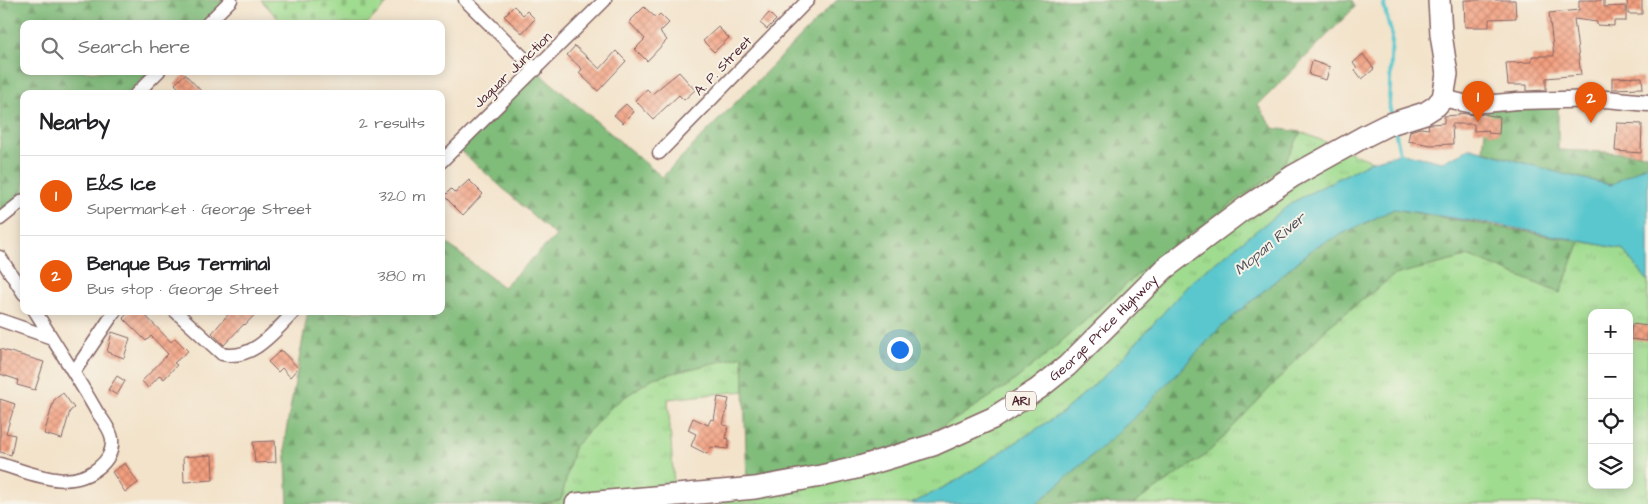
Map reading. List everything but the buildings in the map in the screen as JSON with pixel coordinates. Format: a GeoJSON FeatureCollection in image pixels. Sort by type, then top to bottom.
{"type":"FeatureCollection","features":[{"type":"Feature","properties":{"kind":"highway"},"geometry":{"type":"LineString","coordinates":[[1439,0],[1441,34],[1447,74],[1443,98]]}},
{"type":"Feature","properties":{"kind":"highway","name":"George Price Highway"},"geometry":{"type":"LineString","coordinates":[[576,504],[756,488],[781,484],[856,468],[933,445],[972,429],[1015,404],[1067,366],[1164,270],[1245,208],[1293,176],[1393,123],[1426,113],[1443,98]]}},
{"type":"Feature","properties":{"kind":"street"},"geometry":{"type":"LineString","coordinates":[[211,20],[231,0]]}},
{"type":"Feature","properties":{"kind":"street"},"geometry":{"type":"LineString","coordinates":[[465,0],[536,70]]}},
{"type":"Feature","properties":{"kind":"street","name":"Jaguar Junction"},"geometry":{"type":"LineString","coordinates":[[445,158],[605,0]]}},
{"type":"Feature","properties":{"kind":"street","name":"A. P. Street"},"geometry":{"type":"LineString","coordinates":[[659,153],[808,0]]}},
{"type":"Feature","properties":{"kind":"street"},"geometry":{"type":"LineString","coordinates":[[140,90],[155,75]]}},
{"type":"Feature","properties":{"kind":"street"},"geometry":{"type":"LineString","coordinates":[[1443,98],[1472,105],[1517,100],[1606,99],[1648,103]]}},
{"type":"Feature","properties":{"kind":"street"},"geometry":{"type":"LineString","coordinates":[[0,219],[20,203]]}},
{"type":"Feature","properties":{"kind":"street"},"geometry":{"type":"LineString","coordinates":[[0,257],[20,288]]}},
{"type":"Feature","properties":{"kind":"street"},"geometry":{"type":"LineString","coordinates":[[0,464],[55,480],[70,480],[89,476],[104,464],[110,453],[112,437],[38,315]]}},
{"type":"Feature","properties":{"kind":"street"},"geometry":{"type":"LineString","coordinates":[[74,372],[112,315]]}},
{"type":"Feature","properties":{"kind":"street"},"geometry":{"type":"LineString","coordinates":[[179,315],[222,354],[231,356],[246,353],[258,346],[291,315]]}},
{"type":"Feature","properties":{"kind":"street"},"geometry":{"type":"LineString","coordinates":[[0,320],[52,338]]}},
{"type":"Feature","properties":{"kind":"green space"},"geometry":{"type":"Polygon","coordinates":[[[0,0],[226,0],[205,20],[20,20],[20,75],[147,75],[131,90],[20,90],[20,195],[0,214],[0,0]]]}},
{"type":"Feature","properties":{"kind":"green space"},"geometry":{"type":"Polygon","coordinates":[[[261,0],[391,0],[371,20],[279,20],[261,0]]]}},
{"type":"Feature","properties":{"kind":"green space"},"geometry":{"type":"Polygon","coordinates":[[[837,0],[1352,0],[1355,7],[1258,105],[1273,128],[1301,132],[1281,169],[1145,268],[1010,384],[957,418],[911,443],[864,462],[747,483],[743,356],[653,378],[613,405],[574,447],[561,500],[541,504],[288,504],[285,437],[307,315],[445,315],[445,242],[503,287],[556,236],[460,150],[537,71],[662,177],[837,0]]]}},
{"type":"Feature","properties":{"kind":"green space"},"geometry":{"type":"Polygon","coordinates":[[[1558,105],[1558,150],[1648,154],[1648,164],[1611,185],[1563,174],[1483,151],[1487,110],[1558,105]]]}},
{"type":"Feature","properties":{"kind":"green space"},"geometry":{"type":"Polygon","coordinates":[[[1301,132],[1372,161],[1293,202],[1192,281],[1115,366],[1063,412],[956,481],[911,504],[541,504],[561,500],[574,447],[613,405],[653,378],[743,356],[744,391],[668,399],[674,485],[747,483],[911,443],[957,418],[1010,384],[1145,268],[1281,169],[1301,132]]]}},
{"type":"Feature","properties":{"kind":"green space"},"geometry":{"type":"Polygon","coordinates":[[[1394,209],[1580,241],[1560,293],[1470,256],[1394,275],[1329,326],[1206,455],[1133,504],[1036,504],[1139,413],[1221,327],[1315,247],[1394,209]]]}},
{"type":"Feature","properties":{"kind":"green space"},"geometry":{"type":"Polygon","coordinates":[[[1580,241],[1622,249],[1648,281],[1648,504],[1133,504],[1206,455],[1329,326],[1394,275],[1470,256],[1560,293],[1580,241]]]}},
{"type":"Feature","properties":{"kind":"water","name":"Mopan River"},"geometry":{"type":"Polygon","coordinates":[[[1471,148],[1563,174],[1611,185],[1648,164],[1648,281],[1622,249],[1504,226],[1394,209],[1315,247],[1221,327],[1139,413],[1036,504],[911,504],[956,481],[1063,412],[1115,366],[1192,281],[1293,202],[1372,161],[1403,153],[1442,162],[1471,148]]]}},
{"type":"Feature","properties":{"kind":"waterway"},"geometry":{"type":"LineString","coordinates":[[1385,0],[1384,6],[1392,36],[1389,106],[1392,116]]}},
{"type":"Feature","properties":{"kind":"waterway"},"geometry":{"type":"LineString","coordinates":[[1395,130],[1401,158]]}},
{"type":"Feature","properties":{"kind":"place","name":"E&S Ice"},"geometry":{"type":"Point","coordinates":[1478,122]}},
{"type":"Feature","properties":{"kind":"place","name":"Benque Bus Terminal"},"geometry":{"type":"Point","coordinates":[1591,123]}}]}
